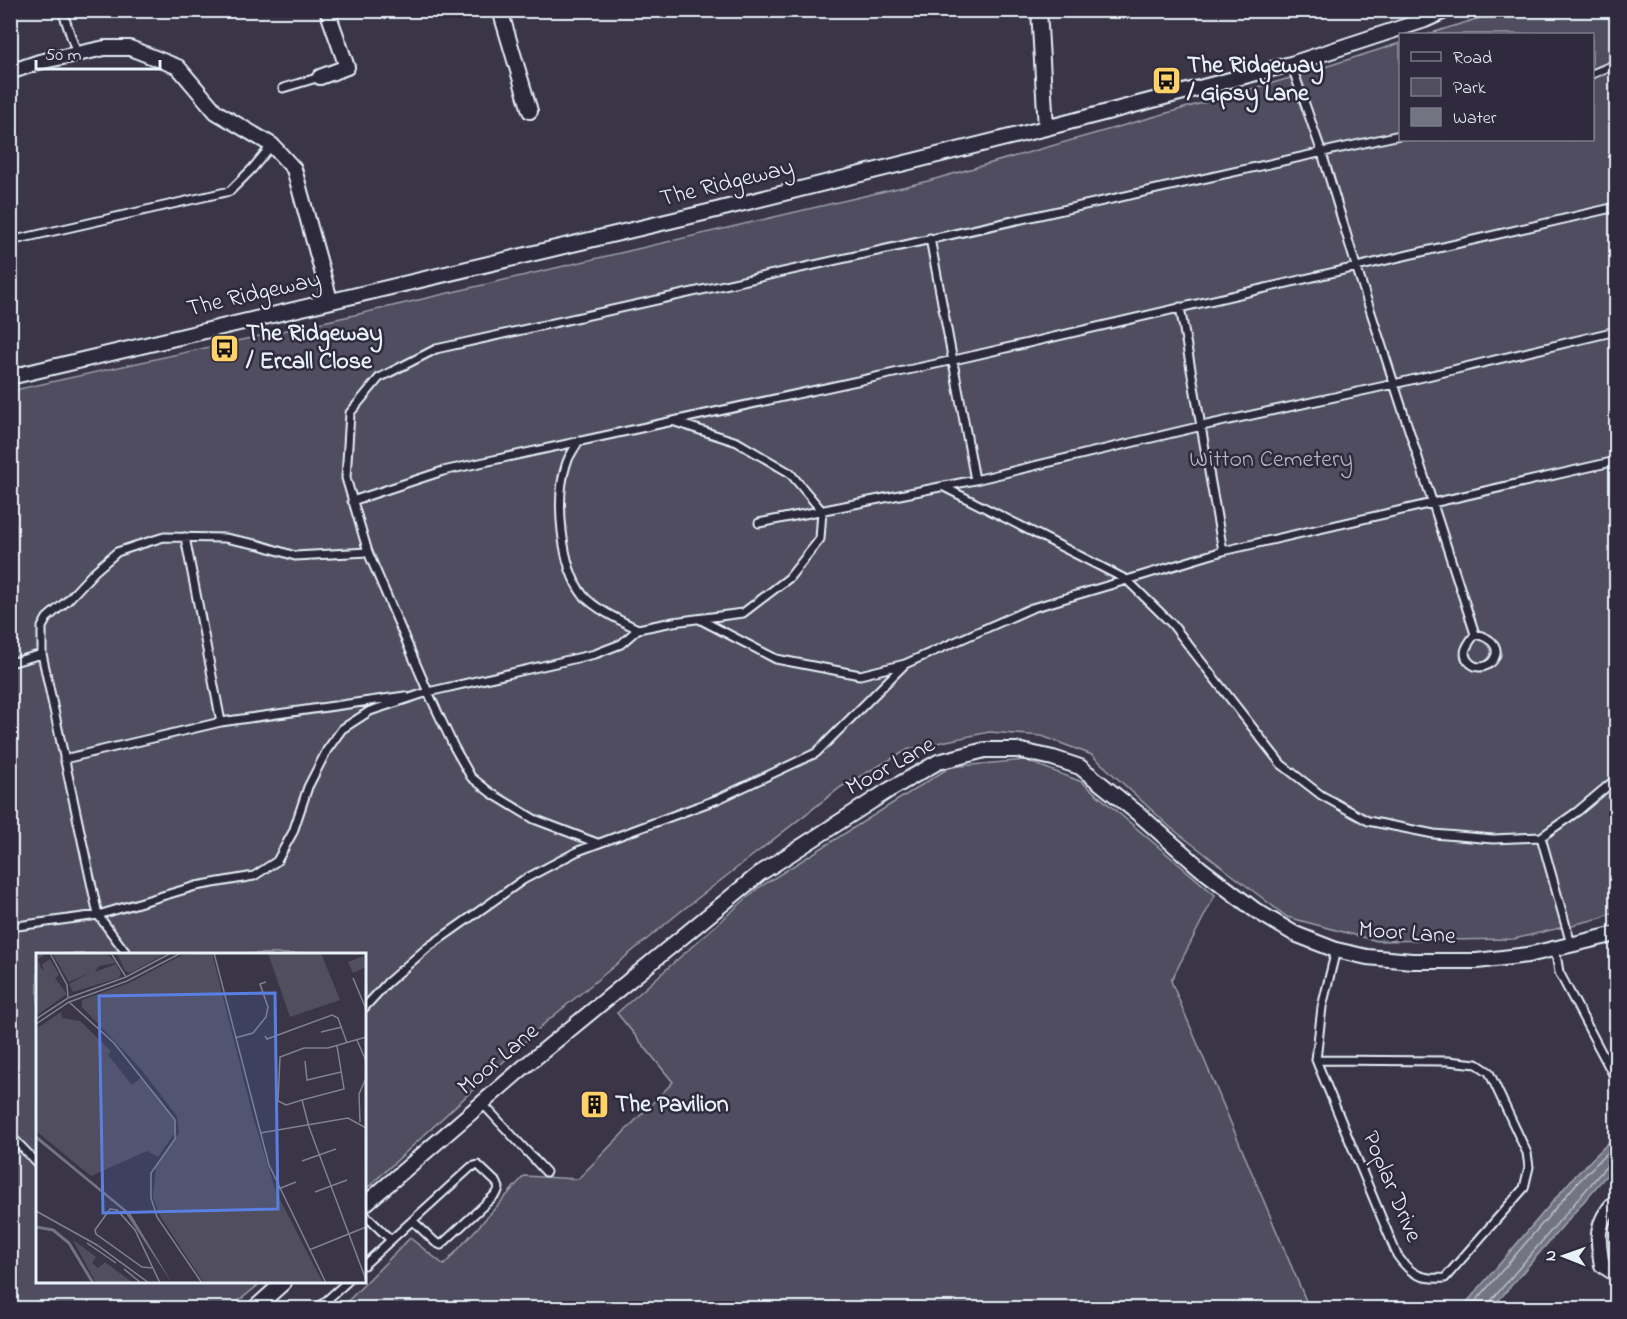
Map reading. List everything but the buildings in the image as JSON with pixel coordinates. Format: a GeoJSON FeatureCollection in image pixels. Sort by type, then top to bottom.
{"type":"FeatureCollection","features":[{"type":"Feature","properties":{"kind":"street"},"geometry":{"type":"LineString","coordinates":[[320,77],[347,67],[327,10]]}},
{"type":"Feature","properties":{"kind":"street"},"geometry":{"type":"LineString","coordinates":[[500,10],[530,111]]}},
{"type":"Feature","properties":{"kind":"street"},"geometry":{"type":"LineString","coordinates":[[1039,10],[1046,128]]}},
{"type":"Feature","properties":{"kind":"street","name":"The Ridgeway"},"geometry":{"type":"LineString","coordinates":[[10,376],[708,212],[1046,128],[1291,64],[1447,10]]}},
{"type":"Feature","properties":{"kind":"street"},"geometry":{"type":"LineString","coordinates":[[10,72],[39,62],[105,48],[130,48],[178,67],[216,112],[272,145],[294,169],[330,300]]}},
{"type":"Feature","properties":{"kind":"street","name":"Moor Lane"},"geometry":{"type":"LineString","coordinates":[[366,1203],[482,1103],[759,874],[889,790],[938,762],[985,750],[1017,750],[1080,767],[1140,815],[1200,868],[1255,910],[1295,934],[1336,950],[1367,957],[1412,961],[1477,961],[1528,955],[1617,934]]}},
{"type":"Feature","properties":{"kind":"street"},"geometry":{"type":"LineString","coordinates":[[1617,1201],[1607,1211],[1597,1237],[1602,1265],[1617,1274]]}},
{"type":"Feature","properties":{"kind":"street"},"geometry":{"type":"LineString","coordinates":[[255,1308],[282,1283]]}},
{"type":"Feature","properties":{"kind":"lane"},"geometry":{"type":"LineString","coordinates":[[62,10],[77,54]]}},
{"type":"Feature","properties":{"kind":"lane"},"geometry":{"type":"LineString","coordinates":[[1291,64],[1322,153],[1356,266],[1475,634]]}},
{"type":"Feature","properties":{"kind":"lane"},"geometry":{"type":"LineString","coordinates":[[1594,74],[1617,64]]}},
{"type":"Feature","properties":{"kind":"lane"},"geometry":{"type":"LineString","coordinates":[[283,88],[320,77]]}},
{"type":"Feature","properties":{"kind":"lane"},"geometry":{"type":"LineString","coordinates":[[598,843],[534,819],[491,793],[471,777],[428,692],[368,552],[346,478],[350,413],[379,378],[436,349],[1399,135]]}},
{"type":"Feature","properties":{"kind":"lane"},"geometry":{"type":"LineString","coordinates":[[10,241],[230,191],[272,145]]}},
{"type":"Feature","properties":{"kind":"lane"},"geometry":{"type":"LineString","coordinates":[[352,501],[443,471],[954,360],[1617,207]]}},
{"type":"Feature","properties":{"kind":"lane"},"geometry":{"type":"LineString","coordinates":[[930,238],[975,480]]}},
{"type":"Feature","properties":{"kind":"lane"},"geometry":{"type":"LineString","coordinates":[[1180,307],[1223,551]]}},
{"type":"Feature","properties":{"kind":"lane"},"geometry":{"type":"LineString","coordinates":[[759,524],[944,487],[1617,331]]}},
{"type":"Feature","properties":{"kind":"lane"},"geometry":{"type":"LineString","coordinates":[[64,759],[221,722],[428,692],[595,654],[621,644],[638,629],[743,613],[789,578],[820,539],[822,511],[790,473],[737,442],[672,422]]}},
{"type":"Feature","properties":{"kind":"lane"},"geometry":{"type":"LineString","coordinates":[[579,441],[566,465],[560,499],[570,569],[584,595],[610,615],[638,629]]}},
{"type":"Feature","properties":{"kind":"lane"},"geometry":{"type":"LineString","coordinates":[[699,619],[776,659],[860,675],[905,664],[1032,608],[1223,551],[1617,460]]}},
{"type":"Feature","properties":{"kind":"lane"},"geometry":{"type":"LineString","coordinates":[[944,487],[1127,580],[1172,624],[1281,764],[1321,795],[1368,820],[1434,834],[1493,839],[1541,837],[1617,779]]}},
{"type":"Feature","properties":{"kind":"lane"},"geometry":{"type":"LineString","coordinates":[[126,953],[98,915],[42,654],[42,627],[47,618],[68,602],[94,571],[117,552],[164,537],[225,538],[260,545],[295,556],[368,552]]}},
{"type":"Feature","properties":{"kind":"lane"},"geometry":{"type":"LineString","coordinates":[[185,537],[221,722]]}},
{"type":"Feature","properties":{"kind":"lane"},"geometry":{"type":"LineString","coordinates":[[1475,634],[1487,637],[1495,644],[1494,659],[1486,666],[1476,667],[1466,656],[1466,646],[1475,634]]}},
{"type":"Feature","properties":{"kind":"lane"},"geometry":{"type":"LineString","coordinates":[[10,663],[42,654]]}},
{"type":"Feature","properties":{"kind":"lane"},"geometry":{"type":"LineString","coordinates":[[366,1006],[387,983],[427,948],[523,880],[578,851],[718,799],[816,753],[905,664]]}},
{"type":"Feature","properties":{"kind":"lane"},"geometry":{"type":"LineString","coordinates":[[10,927],[98,915],[196,886],[254,876],[277,861],[293,832],[308,787],[327,750],[342,729],[370,711],[428,692]]}},
{"type":"Feature","properties":{"kind":"lane"},"geometry":{"type":"LineString","coordinates":[[1541,837],[1571,945]]}},
{"type":"Feature","properties":{"kind":"lane"},"geometry":{"type":"LineString","coordinates":[[1554,948],[1558,972],[1617,1080]]}},
{"type":"Feature","properties":{"kind":"lane","name":"Poplar Drive"},"geometry":{"type":"LineString","coordinates":[[1316,1060],[1448,1061],[1477,1064],[1489,1072],[1527,1153],[1529,1167],[1524,1188],[1445,1278],[1429,1280],[1414,1273],[1405,1266],[1397,1254],[1316,1060],[1322,1007],[1336,950]]}},
{"type":"Feature","properties":{"kind":"lane"},"geometry":{"type":"LineString","coordinates":[[482,1103],[546,1172]]}},
{"type":"Feature","properties":{"kind":"lane"},"geometry":{"type":"LineString","coordinates":[[10,1135],[36,1162]]}},
{"type":"Feature","properties":{"kind":"lane"},"geometry":{"type":"LineString","coordinates":[[366,1263],[471,1167],[478,1165],[497,1183],[499,1188],[497,1193],[441,1245],[413,1221]]}},
{"type":"Feature","properties":{"kind":"lane"},"geometry":{"type":"LineString","coordinates":[[366,1216],[391,1240]]}},
{"type":"Feature","properties":{"kind":"lane"},"geometry":{"type":"LineString","coordinates":[[318,1308],[344,1283]]}},
{"type":"Feature","properties":{"kind":"green space","name":"Witton Cemetery"},"geometry":{"type":"Polygon","coordinates":[[[1503,11],[1616,11],[1616,911],[1601,918],[1514,939],[1377,941],[1287,917],[1170,827],[1092,755],[1042,736],[989,732],[909,749],[841,787],[680,912],[546,1022],[366,1189],[366,953],[36,953],[36,1283],[261,1283],[230,1308],[11,1308],[10,391],[350,316],[928,181],[1290,78],[1399,43],[1399,141],[1594,141],[1594,33],[1431,33],[1503,11]]]}},
{"type":"Feature","properties":{"kind":"green space"},"geometry":{"type":"Polygon","coordinates":[[[1025,760],[1082,782],[1215,895],[1171,981],[1309,1308],[341,1308],[410,1238],[444,1265],[524,1176],[578,1179],[673,1082],[617,1013],[758,888],[950,767],[1025,760]]]}},
{"type":"Feature","properties":{"kind":"water"},"geometry":{"type":"Polygon","coordinates":[[[1616,1135],[1616,1164],[1492,1308],[1462,1308],[1572,1179],[1616,1135]]]}},
{"type":"Feature","properties":{"kind":"place","name":"The Ridgeway / Gipsy Lane"},"geometry":{"type":"Point","coordinates":[1166,80]}},
{"type":"Feature","properties":{"kind":"place","name":"The Ridgeway / Ercall Close"},"geometry":{"type":"Point","coordinates":[225,348]}},
{"type":"Feature","properties":{"kind":"place","name":"The Pavilion"},"geometry":{"type":"Point","coordinates":[594,1105]}}]}
